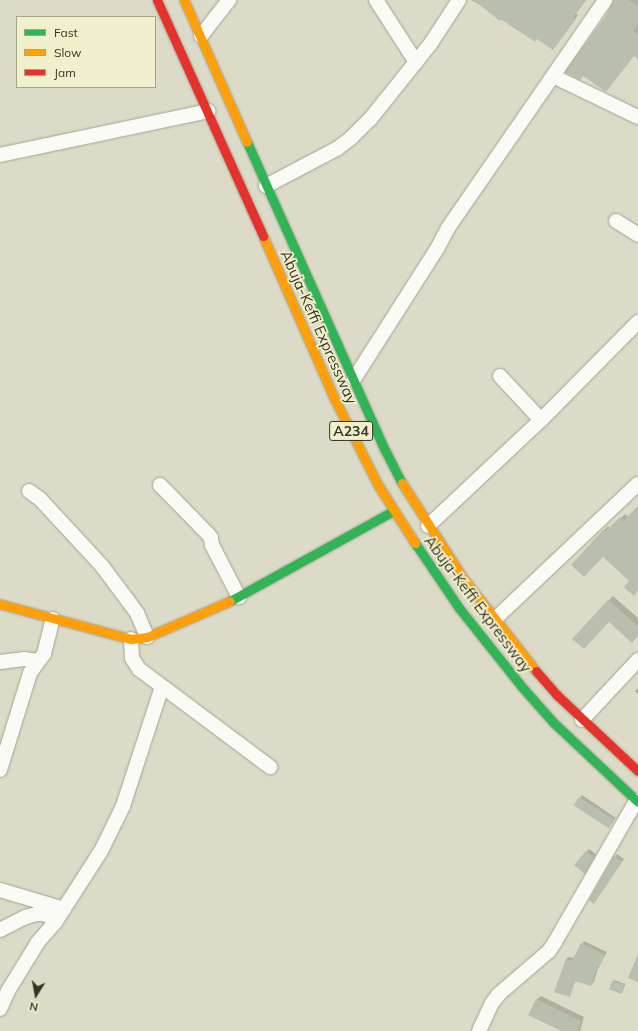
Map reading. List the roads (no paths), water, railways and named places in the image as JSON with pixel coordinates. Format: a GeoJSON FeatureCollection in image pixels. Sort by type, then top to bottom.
{"type":"FeatureCollection","features":[{"type":"Feature","properties":{"kind":"main road","name":"Abuja-Keffi Expressway"},"geometry":{"type":"LineString","coordinates":[[158,0],[334,398],[393,511],[459,608],[522,687],[554,723],[637,801]]}},
{"type":"Feature","properties":{"kind":"main road","name":"Abuja-Keffi Expressway"},"geometry":{"type":"LineString","coordinates":[[184,0],[385,450],[428,526],[462,578],[494,620],[552,689],[582,720],[638,771]]}},
{"type":"Feature","properties":{"kind":"main road"},"geometry":{"type":"LineString","coordinates":[[0,604],[131,639],[147,637],[239,597],[393,511]]}},
{"type":"Feature","properties":{"kind":"street"},"geometry":{"type":"LineString","coordinates":[[201,36],[229,0]]}},
{"type":"Feature","properties":{"kind":"street"},"geometry":{"type":"LineString","coordinates":[[376,0],[416,62]]}},
{"type":"Feature","properties":{"kind":"street"},"geometry":{"type":"LineString","coordinates":[[266,186],[338,148],[351,138],[371,118],[431,43],[459,0]]}},
{"type":"Feature","properties":{"kind":"street"},"geometry":{"type":"LineString","coordinates":[[354,379],[426,268],[448,228],[605,0]]}},
{"type":"Feature","properties":{"kind":"street"},"geometry":{"type":"LineString","coordinates":[[554,76],[638,117]]}},
{"type":"Feature","properties":{"kind":"street"},"geometry":{"type":"LineString","coordinates":[[0,155],[208,111]]}},
{"type":"Feature","properties":{"kind":"street"},"geometry":{"type":"LineString","coordinates":[[616,221],[638,235]]}},
{"type":"Feature","properties":{"kind":"street"},"geometry":{"type":"LineString","coordinates":[[428,526],[541,420],[638,322]]}},
{"type":"Feature","properties":{"kind":"street"},"geometry":{"type":"LineString","coordinates":[[500,376],[541,420]]}},
{"type":"Feature","properties":{"kind":"street"},"geometry":{"type":"LineString","coordinates":[[494,620],[638,484]]}},
{"type":"Feature","properties":{"kind":"street"},"geometry":{"type":"LineString","coordinates":[[160,485],[208,534],[212,546],[239,597]]}},
{"type":"Feature","properties":{"kind":"street"},"geometry":{"type":"LineString","coordinates":[[29,491],[40,499],[102,566],[137,613],[147,637]]}},
{"type":"Feature","properties":{"kind":"street"},"geometry":{"type":"LineString","coordinates":[[0,770],[30,673],[44,654],[53,619]]}},
{"type":"Feature","properties":{"kind":"street"},"geometry":{"type":"LineString","coordinates":[[131,639],[132,658],[139,670],[270,767]]}},
{"type":"Feature","properties":{"kind":"street"},"geometry":{"type":"LineString","coordinates":[[0,662],[24,659],[38,661]]}},
{"type":"Feature","properties":{"kind":"street"},"geometry":{"type":"LineString","coordinates":[[582,720],[638,660]]}},
{"type":"Feature","properties":{"kind":"street"},"geometry":{"type":"LineString","coordinates":[[0,1009],[4,990],[38,942],[60,915],[101,851],[123,806],[162,687]]}},
{"type":"Feature","properties":{"kind":"street"},"geometry":{"type":"LineString","coordinates":[[479,1031],[492,1003],[499,994],[549,951],[637,801]]}},
{"type":"Feature","properties":{"kind":"street"},"geometry":{"type":"LineString","coordinates":[[0,890],[60,915]]}},
{"type":"Feature","properties":{"kind":"street"},"geometry":{"type":"LineString","coordinates":[[0,930],[36,914],[60,915]]}}]}
